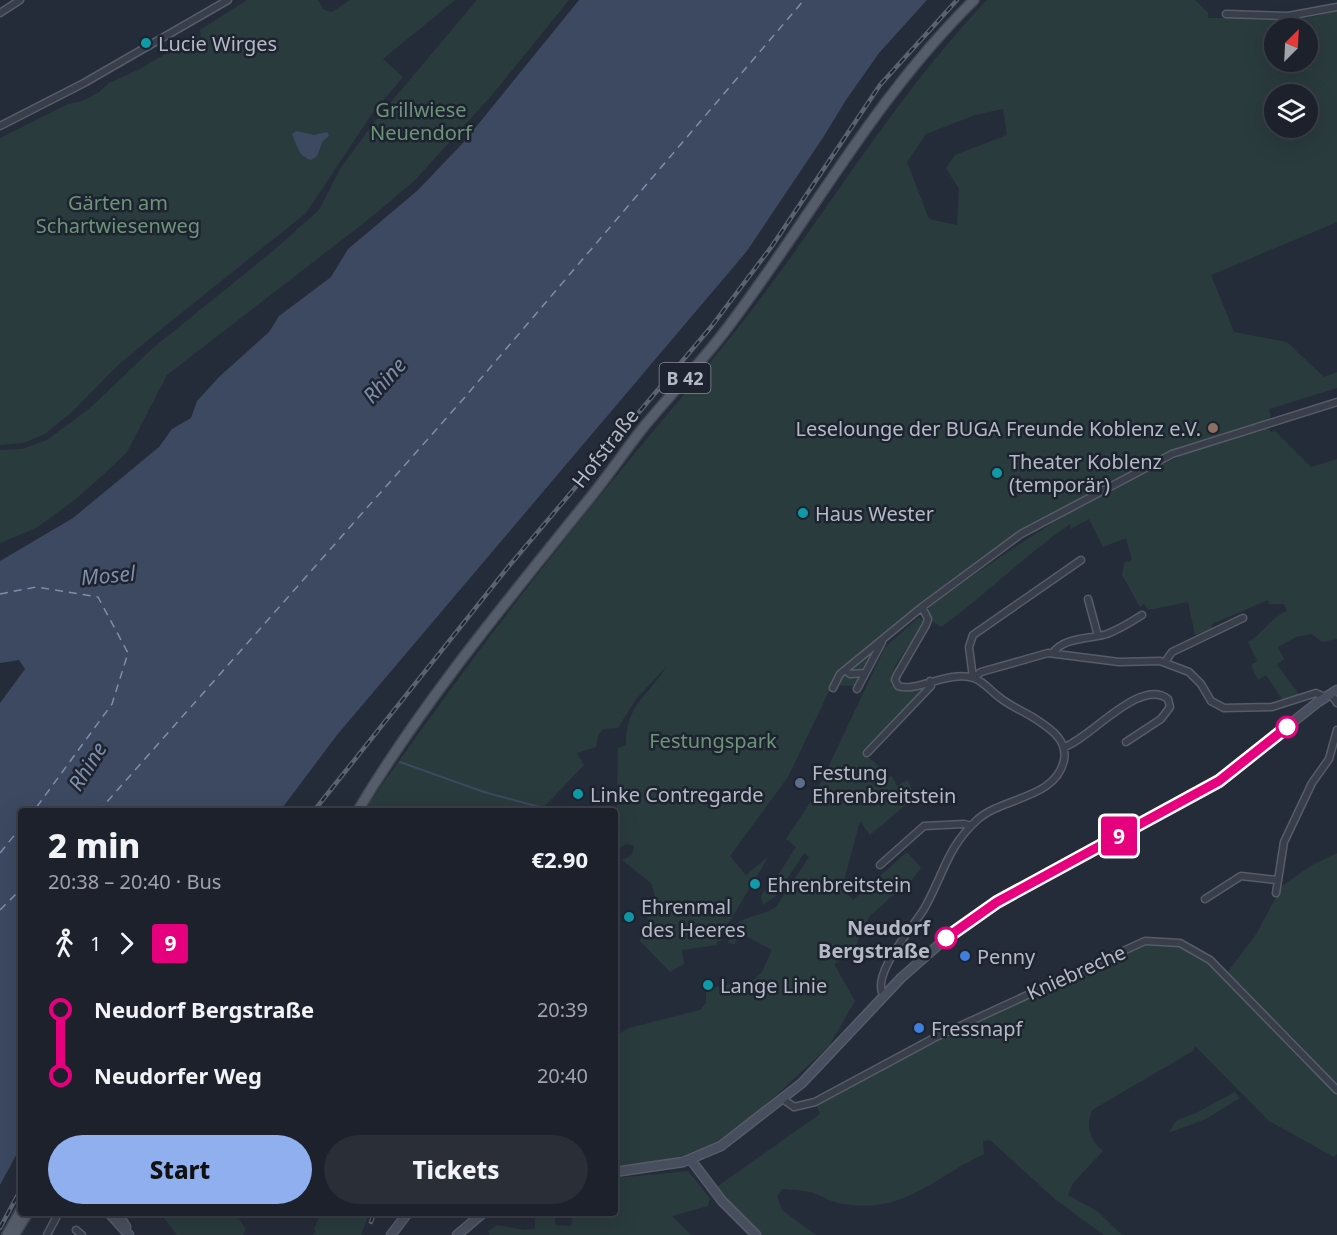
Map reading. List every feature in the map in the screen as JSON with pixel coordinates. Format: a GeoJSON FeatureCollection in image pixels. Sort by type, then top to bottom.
{"type":"FeatureCollection","features":[{"type":"Feature","properties":{"kind":"main road","name":"Hofstraße"},"geometry":{"type":"LineString","coordinates":[[354,808],[366,795],[493,619],[641,430],[750,298],[878,109],[938,37],[974,0]]}},
{"type":"Feature","properties":{"kind":"main road"},"geometry":{"type":"LineString","coordinates":[[618,1172],[691,1160],[721,1146],[783,1099],[834,1050],[926,954],[982,911],[1219,781],[1331,694]]}},
{"type":"Feature","properties":{"kind":"main road","name":"Hofstraße"},"geometry":{"type":"LineString","coordinates":[[359,808],[366,795]]}},
{"type":"Feature","properties":{"kind":"main road"},"geometry":{"type":"LineString","coordinates":[[691,1160],[722,1201],[756,1235]]}},
{"type":"Feature","properties":{"kind":"main road"},"geometry":{"type":"LineString","coordinates":[[7,1235],[18,1215]]}},
{"type":"Feature","properties":{"kind":"main road"},"geometry":{"type":"LineString","coordinates":[[14,1235],[26,1216]]}},
{"type":"Feature","properties":{"kind":"main road"},"geometry":{"type":"LineString","coordinates":[[112,1216],[130,1235]]}},
{"type":"Feature","properties":{"kind":"main road"},"geometry":{"type":"LineString","coordinates":[[119,1216],[130,1235]]}},
{"type":"Feature","properties":{"kind":"main road"},"geometry":{"type":"LineString","coordinates":[[391,1235],[405,1216]]}},
{"type":"Feature","properties":{"kind":"main road"},"geometry":{"type":"LineString","coordinates":[[457,1235],[480,1216]]}},
{"type":"Feature","properties":{"kind":"street"},"geometry":{"type":"LineString","coordinates":[[0,13],[20,0]]}},
{"type":"Feature","properties":{"kind":"street"},"geometry":{"type":"LineString","coordinates":[[0,126],[84,83],[228,0]]}},
{"type":"Feature","properties":{"kind":"street"},"geometry":{"type":"LineString","coordinates":[[1226,14],[1288,16],[1337,7]]}},
{"type":"Feature","properties":{"kind":"street"},"geometry":{"type":"LineString","coordinates":[[833,688],[845,670],[886,636],[1021,534],[1164,458],[1337,402]]}},
{"type":"Feature","properties":{"kind":"street"},"geometry":{"type":"LineString","coordinates":[[973,678],[969,647],[973,635],[1081,560]]}},
{"type":"Feature","properties":{"kind":"street"},"geometry":{"type":"LineString","coordinates":[[1088,599],[1098,636]]}},
{"type":"Feature","properties":{"kind":"street"},"geometry":{"type":"LineString","coordinates":[[884,996],[881,991],[882,981],[897,947],[926,907],[952,848],[971,826],[988,812],[1033,794],[1048,783],[1063,763],[1064,747],[1059,738],[1044,724],[1008,703],[973,678],[955,677],[901,688],[895,680],[928,619],[922,607]]}},
{"type":"Feature","properties":{"kind":"street"},"geometry":{"type":"LineString","coordinates":[[1053,653],[1056,648],[1070,642],[1121,628],[1142,615]]}},
{"type":"Feature","properties":{"kind":"street"},"geometry":{"type":"LineString","coordinates":[[1166,662],[1172,652],[1243,618]]}},
{"type":"Feature","properties":{"kind":"street"},"geometry":{"type":"LineString","coordinates":[[857,689],[886,636]]}},
{"type":"Feature","properties":{"kind":"street"},"geometry":{"type":"LineString","coordinates":[[973,678],[981,672],[1053,653],[1119,662],[1166,662],[1196,678],[1211,701],[1224,708],[1265,708],[1316,693],[1331,694],[1337,703]]}},
{"type":"Feature","properties":{"kind":"street"},"geometry":{"type":"LineString","coordinates":[[845,670],[850,674],[865,673]]}},
{"type":"Feature","properties":{"kind":"street"},"geometry":{"type":"LineString","coordinates":[[867,753],[931,686],[930,681]]}},
{"type":"Feature","properties":{"kind":"street"},"geometry":{"type":"LineString","coordinates":[[1064,747],[1075,743],[1136,696],[1158,694],[1168,699],[1170,707],[1161,720],[1126,742]]}},
{"type":"Feature","properties":{"kind":"street"},"geometry":{"type":"LineString","coordinates":[[1276,893],[1284,842],[1312,783],[1329,759],[1337,730]]}},
{"type":"Feature","properties":{"kind":"street"},"geometry":{"type":"LineString","coordinates":[[880,865],[924,826],[964,824],[971,826]]}},
{"type":"Feature","properties":{"kind":"street"},"geometry":{"type":"LineString","coordinates":[[1204,899],[1241,876],[1277,880]]}},
{"type":"Feature","properties":{"kind":"street","name":"Kniebreche"},"geometry":{"type":"LineString","coordinates":[[783,1099],[794,1107],[815,1102],[934,1038],[1145,941],[1180,943],[1210,960],[1337,1090]]}},
{"type":"Feature","properties":{"kind":"street"},"geometry":{"type":"LineString","coordinates":[[47,1235],[57,1216]]}},
{"type":"Feature","properties":{"kind":"green space","name":"Gärten am Schartwiesenweg"},"geometry":{"type":"Polygon","coordinates":[[[247,0],[318,0],[324,10],[332,12],[350,0],[455,0],[383,59],[403,77],[371,115],[306,213],[116,367],[72,412],[45,434],[23,443],[0,445],[0,138],[68,104],[82,101],[98,93],[109,83],[140,69],[191,39],[201,37],[200,30],[247,0]]]}},
{"type":"Feature","properties":{"kind":"green space","name":"Grillwiese Neuendorf"},"geometry":{"type":"Polygon","coordinates":[[[477,0],[569,0],[492,95],[415,180],[374,215],[167,375],[127,452],[102,476],[72,502],[36,528],[0,543],[0,450],[22,449],[47,440],[90,408],[153,348],[273,251],[319,210],[340,169],[375,121],[477,0]]]}},
{"type":"Feature","properties":{"kind":"green space","name":"Festungspark"},"geometry":{"type":"Polygon","coordinates":[[[987,0],[1195,0],[1208,13],[1208,18],[1264,18],[1264,72],[1318,72],[1318,18],[1306,18],[1337,11],[1337,222],[1211,275],[1234,332],[1287,342],[1324,377],[1337,372],[1337,388],[1269,409],[1271,419],[1203,442],[1020,533],[881,637],[855,686],[832,685],[788,777],[730,856],[746,875],[769,856],[725,929],[721,941],[717,941],[717,945],[682,950],[684,964],[670,972],[640,941],[655,898],[652,884],[622,860],[632,855],[634,846],[627,844],[618,848],[617,808],[618,748],[626,745],[629,720],[639,702],[667,666],[636,699],[618,728],[603,729],[598,736],[596,747],[577,753],[584,765],[543,808],[366,808],[505,617],[594,503],[754,307],[924,73],[987,0]],[[1003,109],[975,115],[926,134],[907,162],[929,219],[957,225],[959,189],[946,168],[955,155],[1007,135],[1003,109]]]}},
{"type":"Feature","properties":{"kind":"green space"},"geometry":{"type":"Polygon","coordinates":[[[1268,428],[1271,432],[1275,431],[1311,467],[1337,459],[1337,639],[1322,642],[1312,634],[1296,637],[1278,647],[1284,659],[1277,665],[1299,694],[1284,702],[1266,675],[1258,680],[1251,665],[1257,661],[1248,642],[1287,611],[1284,604],[1269,604],[1268,600],[1212,624],[1212,629],[1195,635],[1188,602],[1148,610],[1144,604],[1140,607],[1122,575],[1124,563],[1132,560],[1126,538],[1103,547],[1089,519],[1071,529],[1070,524],[1053,536],[941,627],[930,620],[928,607],[1016,546],[1108,491],[1183,455],[1268,428]]]}},
{"type":"Feature","properties":{"kind":"green space"},"geometry":{"type":"Polygon","coordinates":[[[919,617],[923,621],[899,659],[891,684],[896,690],[903,692],[928,685],[864,754],[885,771],[883,780],[892,776],[897,786],[908,780],[915,797],[870,835],[860,821],[842,888],[853,900],[907,852],[921,868],[904,890],[902,887],[869,917],[852,954],[834,964],[855,1001],[829,1046],[769,1102],[721,1142],[673,1159],[618,1168],[618,1034],[629,1028],[700,1010],[706,1003],[706,989],[754,980],[762,972],[772,950],[740,933],[737,934],[735,944],[728,943],[731,933],[740,922],[776,907],[809,857],[804,853],[776,896],[763,905],[761,897],[764,890],[767,892],[796,847],[786,839],[815,795],[885,647],[919,617]]]}},
{"type":"Feature","properties":{"kind":"green space"},"geometry":{"type":"Polygon","coordinates":[[[1337,853],[1337,1154],[1334,1157],[1269,1121],[1195,1046],[1193,1051],[1092,1110],[1089,1122],[1090,1132],[1098,1147],[1103,1151],[1073,1183],[1068,1195],[1097,1211],[1122,1235],[1104,1235],[1056,1200],[990,1140],[983,1141],[984,1154],[918,1191],[885,1204],[865,1206],[844,1204],[810,1192],[782,1189],[777,1196],[782,1210],[816,1235],[761,1235],[715,1188],[820,1114],[815,1102],[972,1022],[1145,945],[1180,946],[1226,974],[1257,933],[1282,886],[1312,865],[1337,853]]]}},
{"type":"Feature","properties":{"kind":"green space"},"geometry":{"type":"Polygon","coordinates":[[[1235,1092],[1240,1098],[1206,1119],[1168,1133],[1177,1120],[1196,1113],[1235,1092]]]}},
{"type":"Feature","properties":{"kind":"green space"},"geometry":{"type":"Polygon","coordinates":[[[688,1171],[710,1198],[708,1206],[672,1216],[691,1235],[490,1235],[488,1231],[497,1225],[524,1230],[535,1229],[535,1216],[555,1216],[555,1225],[571,1226],[573,1216],[618,1216],[618,1178],[688,1171]]]}},
{"type":"Feature","properties":{"kind":"green space"},"geometry":{"type":"Polygon","coordinates":[[[163,1216],[237,1216],[246,1230],[243,1235],[177,1235],[163,1216]]]}},
{"type":"Feature","properties":{"kind":"green space"},"geometry":{"type":"Polygon","coordinates":[[[320,1216],[368,1216],[361,1235],[312,1235],[316,1232],[314,1229],[320,1216]]]}},
{"type":"Feature","properties":{"kind":"water"},"geometry":{"type":"Polygon","coordinates":[[[579,0],[927,0],[879,53],[747,251],[337,735],[282,808],[18,808],[18,1152],[0,1185],[0,703],[25,669],[19,660],[0,663],[0,561],[73,518],[159,447],[172,429],[191,418],[197,401],[219,377],[269,332],[279,316],[331,277],[348,249],[417,191],[463,143],[579,0]]]}},
{"type":"Feature","properties":{"kind":"water"},"geometry":{"type":"Polygon","coordinates":[[[296,131],[314,135],[327,132],[329,136],[323,141],[317,156],[311,160],[303,156],[299,150],[292,134],[296,131]]]}},
{"type":"Feature","properties":{"kind":"waterway"},"geometry":{"type":"LineString","coordinates":[[400,762],[484,792],[543,808]]}},
{"type":"Feature","properties":{"kind":"ferry route"},"geometry":{"type":"LineString","coordinates":[[102,808],[465,397],[804,0]]}},
{"type":"Feature","properties":{"kind":"ferry route"},"geometry":{"type":"LineString","coordinates":[[0,594],[36,587],[98,597],[128,653],[112,704],[36,808]]}},
{"type":"Feature","properties":{"kind":"ferry route"},"geometry":{"type":"LineString","coordinates":[[0,853],[18,831]]}},
{"type":"Feature","properties":{"kind":"ferry route"},"geometry":{"type":"LineString","coordinates":[[0,910],[18,892]]}},
{"type":"Feature","properties":{"kind":"railway"},"geometry":{"type":"LineString","coordinates":[[316,808],[509,566],[711,327],[772,246],[880,85],[957,0]]}},
{"type":"Feature","properties":{"kind":"railway"},"geometry":{"type":"LineString","coordinates":[[0,1228],[18,1195]]}},
{"type":"Feature","properties":{"kind":"railway"},"geometry":{"type":"LineString","coordinates":[[371,1222],[373,1216]]}},
{"type":"Feature","properties":{"kind":"bus line","name":"9"},"geometry":{"type":"LineString","coordinates":[[946,938],[997,902],[1219,781],[1287,727]]}},
{"type":"Feature","properties":{"kind":"place","name":"Lucie Wirges"},"geometry":{"type":"Point","coordinates":[146,43]}},
{"type":"Feature","properties":{"kind":"place","name":"Leselounge der BUGA Freunde Koblenz e.V."},"geometry":{"type":"Point","coordinates":[1213,428]}},
{"type":"Feature","properties":{"kind":"place","name":"Theater Koblenz (temporär)"},"geometry":{"type":"Point","coordinates":[997,473]}},
{"type":"Feature","properties":{"kind":"place","name":"Haus Wester"},"geometry":{"type":"Point","coordinates":[803,513]}},
{"type":"Feature","properties":{"kind":"place","name":"Festung Ehrenbreitstein"},"geometry":{"type":"Point","coordinates":[800,783]}},
{"type":"Feature","properties":{"kind":"place","name":"Linke Contregarde"},"geometry":{"type":"Point","coordinates":[578,794]}},
{"type":"Feature","properties":{"kind":"place","name":"Ehrenbreitstein"},"geometry":{"type":"Point","coordinates":[755,884]}},
{"type":"Feature","properties":{"kind":"place","name":"Ehrenmal des Heeres"},"geometry":{"type":"Point","coordinates":[629,917]}},
{"type":"Feature","properties":{"kind":"place","name":"Neudorf Bergstraße"},"geometry":{"type":"Point","coordinates":[946,938]}},
{"type":"Feature","properties":{"kind":"place","name":"Penny"},"geometry":{"type":"Point","coordinates":[965,956]}},
{"type":"Feature","properties":{"kind":"place","name":"Lange Linie"},"geometry":{"type":"Point","coordinates":[708,985]}},
{"type":"Feature","properties":{"kind":"place","name":"Fressnapf"},"geometry":{"type":"Point","coordinates":[919,1028]}},
{"type":"Feature","properties":{"kind":"water label","name":"Rhine"},"geometry":{"type":"Point","coordinates":[384,380]}},
{"type":"Feature","properties":{"kind":"water label","name":"Mosel"},"geometry":{"type":"Point","coordinates":[108,575]}},
{"type":"Feature","properties":{"kind":"water label","name":"Rhine"},"geometry":{"type":"Point","coordinates":[87,766]}}]}
